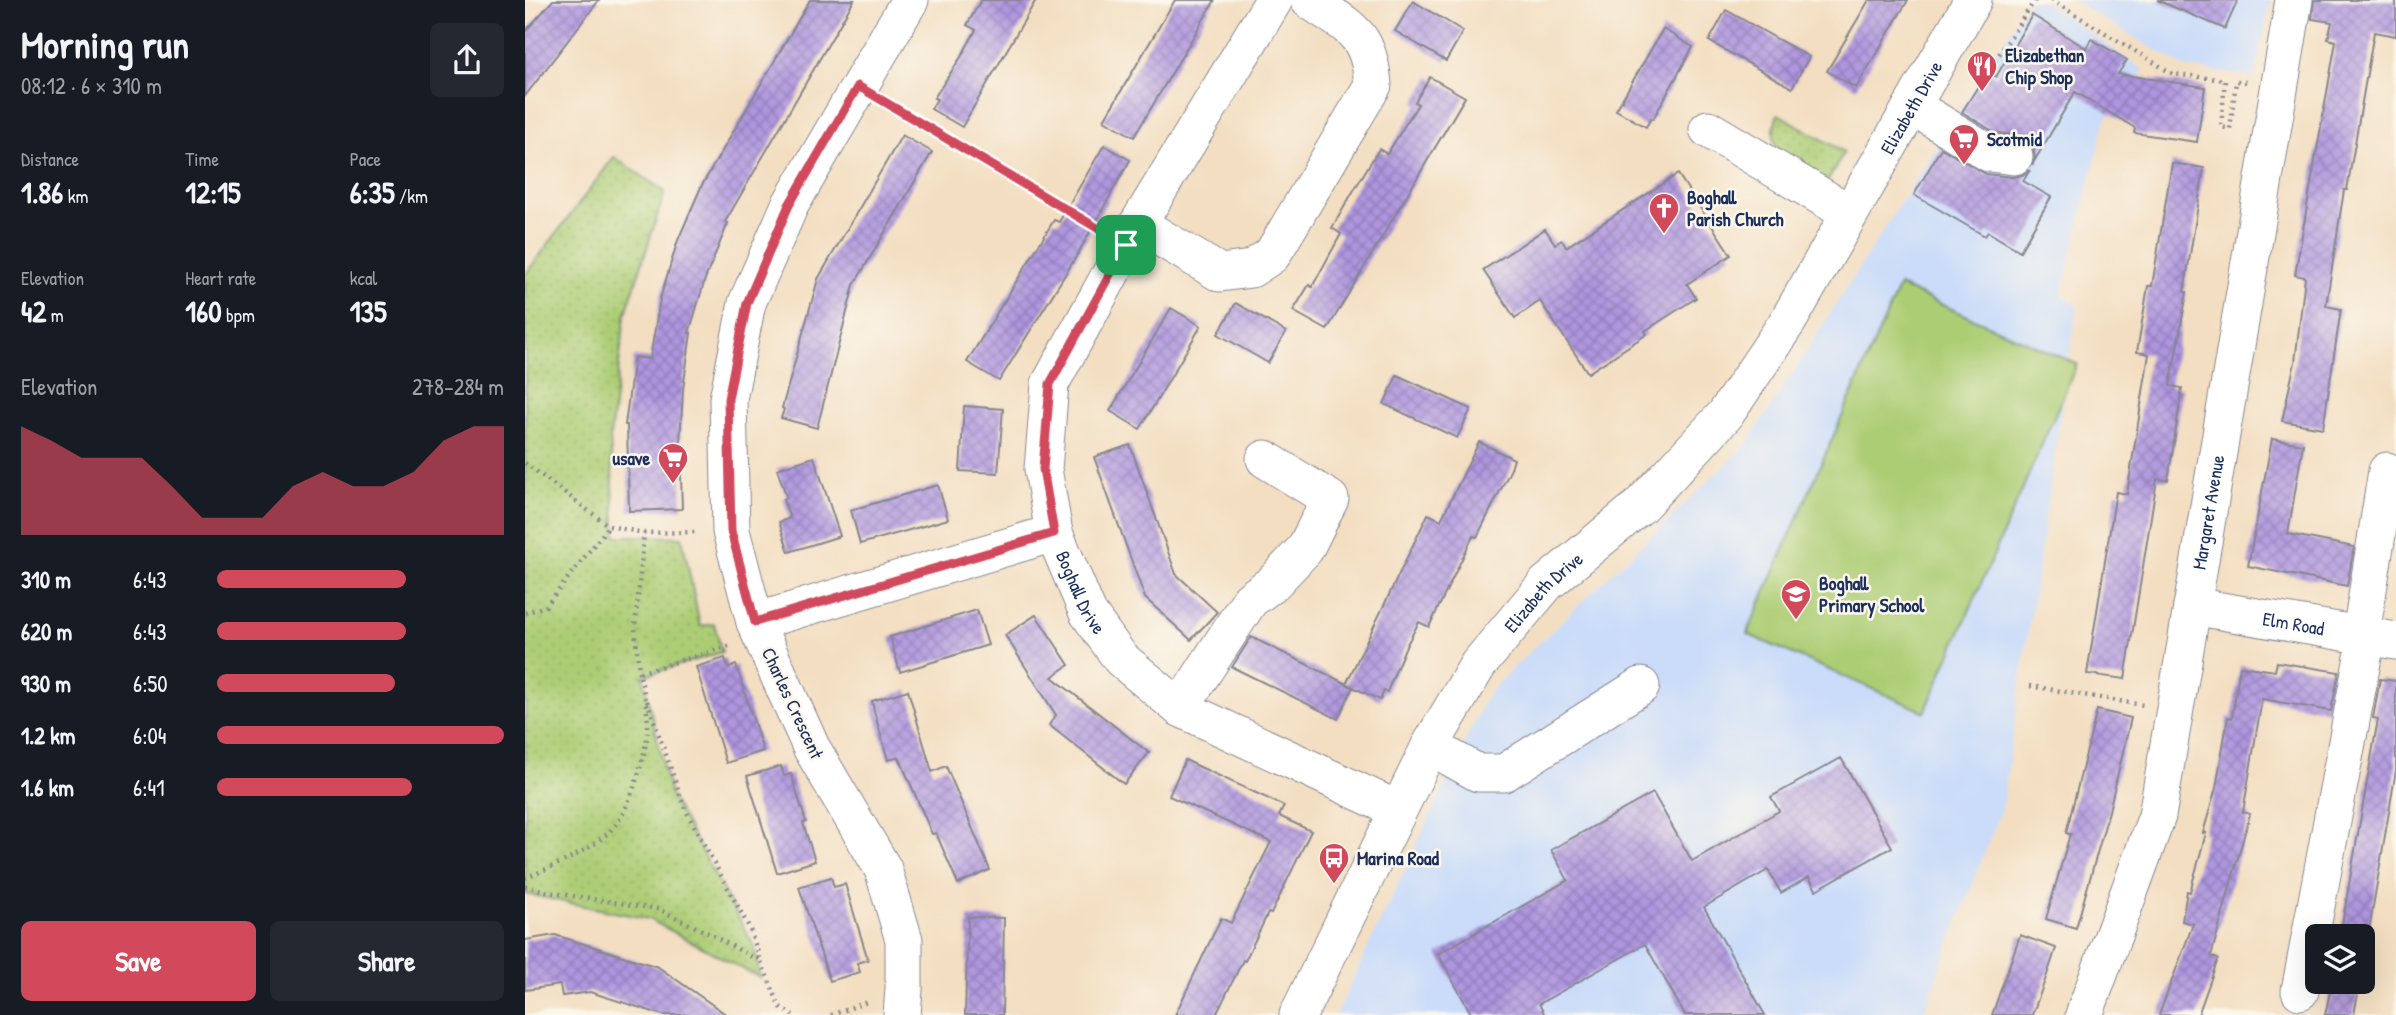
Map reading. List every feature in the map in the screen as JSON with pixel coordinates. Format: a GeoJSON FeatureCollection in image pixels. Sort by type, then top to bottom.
{"type":"FeatureCollection","features":[{"type":"Feature","properties":{"kind":"street","name":"Charles Crescent"},"geometry":{"type":"LineString","coordinates":[[902,1015],[904,940],[883,869],[744,633],[731,531],[728,399],[747,303],[789,205],[910,0]]}},
{"type":"Feature","properties":{"kind":"street","name":"Boghall Drive"},"geometry":{"type":"LineString","coordinates":[[1274,0],[1132,235],[1050,384],[1043,469],[1054,533],[1088,613],[1121,659],[1180,708],[1398,810]]}},
{"type":"Feature","properties":{"kind":"street"},"geometry":{"type":"LineString","coordinates":[[1132,235],[1220,273],[1251,269],[1272,255],[1373,85],[1371,59],[1357,33],[1309,0]]}},
{"type":"Feature","properties":{"kind":"street","name":"Elizabeth Drive"},"geometry":{"type":"LineString","coordinates":[[1298,1015],[1430,746],[1478,665],[1546,584],[1640,506],[1725,415],[1788,321],[1973,0]]}},
{"type":"Feature","properties":{"kind":"street","name":"Margaret Avenue"},"geometry":{"type":"LineString","coordinates":[[2084,1015],[2158,816],[2294,0]]}},
{"type":"Feature","properties":{"kind":"street"},"geometry":{"type":"LineString","coordinates":[[1912,106],[1989,153],[2014,156]]}},
{"type":"Feature","properties":{"kind":"street"},"geometry":{"type":"LineString","coordinates":[[1708,129],[1849,213]]}},
{"type":"Feature","properties":{"kind":"street"},"geometry":{"type":"LineString","coordinates":[[1180,708],[1250,600],[1273,583],[1305,550],[1330,499],[1265,459]]}},
{"type":"Feature","properties":{"kind":"street"},"geometry":{"type":"LineString","coordinates":[[2300,991],[2375,637],[2387,471]]}},
{"type":"Feature","properties":{"kind":"street"},"geometry":{"type":"LineString","coordinates":[[744,633],[1054,533]]}},
{"type":"Feature","properties":{"kind":"street","name":"Elm Road"},"geometry":{"type":"LineString","coordinates":[[2192,606],[2375,637]]}},
{"type":"Feature","properties":{"kind":"street"},"geometry":{"type":"LineString","coordinates":[[1430,746],[1478,773],[1504,773],[1641,686]]}},
{"type":"Feature","properties":{"kind":"path"},"geometry":{"type":"LineString","coordinates":[[1946,48],[1977,67],[1999,57],[2035,0]]}},
{"type":"Feature","properties":{"kind":"path"},"geometry":{"type":"LineString","coordinates":[[2051,0],[2173,74],[2280,86]]}},
{"type":"Feature","properties":{"kind":"path"},"geometry":{"type":"LineString","coordinates":[[2225,80],[2221,127],[2230,129],[2236,80]]}},
{"type":"Feature","properties":{"kind":"path"},"geometry":{"type":"LineString","coordinates":[[858,86],[1132,235]]}},
{"type":"Feature","properties":{"kind":"path"},"geometry":{"type":"LineString","coordinates":[[525,463],[609,526],[643,533],[704,532]]}},
{"type":"Feature","properties":{"kind":"path"},"geometry":{"type":"LineString","coordinates":[[525,613],[545,606],[609,526]]}},
{"type":"Feature","properties":{"kind":"path"},"geometry":{"type":"LineString","coordinates":[[643,533],[635,628],[639,673],[645,694],[685,809],[749,927],[780,1007],[793,1015]]}},
{"type":"Feature","properties":{"kind":"path"},"geometry":{"type":"LineString","coordinates":[[639,673],[744,633]]}},
{"type":"Feature","properties":{"kind":"path"},"geometry":{"type":"LineString","coordinates":[[2029,686],[2175,710]]}},
{"type":"Feature","properties":{"kind":"path"},"geometry":{"type":"LineString","coordinates":[[525,878],[593,844],[617,823],[633,793],[648,729],[645,694]]}},
{"type":"Feature","properties":{"kind":"path"},"geometry":{"type":"LineString","coordinates":[[525,886],[603,902],[658,909],[760,959]]}},
{"type":"Feature","properties":{"kind":"shaded area","name":"Boghall Primary School"},"geometry":{"type":"Polygon","coordinates":[[[2030,0],[2041,0],[2144,70],[2105,121],[2061,296],[2077,305],[2002,808],[1922,1015],[1336,1015],[1489,691],[1747,444],[2030,0]]]}},
{"type":"Feature","properties":{"kind":"shaded area"},"geometry":{"type":"Polygon","coordinates":[[[2072,0],[2271,0],[2254,77],[2186,68],[2072,0]]]}},
{"type":"Feature","properties":{"kind":"green space"},"geometry":{"type":"Polygon","coordinates":[[[1778,114],[1844,152],[1828,181],[1794,164],[1778,150],[1774,129],[1778,114]]]}},
{"type":"Feature","properties":{"kind":"green space"},"geometry":{"type":"Polygon","coordinates":[[[614,157],[665,192],[625,316],[610,437],[616,536],[682,537],[700,626],[714,624],[722,652],[643,676],[670,795],[754,946],[760,978],[649,919],[525,894],[525,275],[614,157]]]}},
{"type":"Feature","properties":{"kind":"green space"},"geometry":{"type":"Polygon","coordinates":[[[1899,286],[2077,364],[1925,712],[1747,634],[1899,286]]]}},
{"type":"Feature","properties":{"kind":"building"},"geometry":{"type":"Polygon","coordinates":[[[553,0],[599,0],[525,96],[525,32],[553,0]]]}},
{"type":"Feature","properties":{"kind":"building"},"geometry":{"type":"Polygon","coordinates":[[[810,0],[854,0],[725,222],[728,223],[705,279],[689,333],[683,389],[680,443],[682,509],[629,511],[625,425],[634,357],[650,359],[660,299],[678,240],[701,187],[810,0]]]}},
{"type":"Feature","properties":{"kind":"building"},"geometry":{"type":"Polygon","coordinates":[[[981,0],[1036,0],[962,127],[931,109],[937,99],[934,98],[976,30],[967,25],[981,0]]]}},
{"type":"Feature","properties":{"kind":"building"},"geometry":{"type":"Polygon","coordinates":[[[1175,0],[1215,0],[1134,137],[1104,120],[1175,0]]]}},
{"type":"Feature","properties":{"kind":"building"},"geometry":{"type":"Polygon","coordinates":[[[1869,0],[1908,0],[1856,88],[1827,71],[1869,0]]]}},
{"type":"Feature","properties":{"kind":"building"},"geometry":{"type":"Polygon","coordinates":[[[2157,0],[2238,0],[2225,29],[2157,0]]]}},
{"type":"Feature","properties":{"kind":"building"},"geometry":{"type":"Polygon","coordinates":[[[2314,0],[2396,0],[2396,36],[2374,32],[2347,190],[2344,190],[2326,306],[2341,309],[2323,428],[2282,421],[2295,362],[2305,277],[2295,275],[2336,41],[2328,39],[2332,22],[2312,19],[2314,0]]]}},
{"type":"Feature","properties":{"kind":"building"},"geometry":{"type":"Polygon","coordinates":[[[1413,1],[1463,31],[1446,61],[1395,31],[1413,1]]]}},
{"type":"Feature","properties":{"kind":"building"},"geometry":{"type":"Polygon","coordinates":[[[1726,10],[1809,57],[1792,88],[1709,41],[1726,10]]]}},
{"type":"Feature","properties":{"kind":"building"},"geometry":{"type":"Polygon","coordinates":[[[2032,15],[2086,48],[2091,39],[2127,60],[2118,74],[2205,87],[2197,142],[2134,133],[2135,128],[2075,92],[2032,165],[2035,158],[2033,148],[2027,140],[2017,135],[1996,133],[1962,112],[1987,72],[1996,77],[2032,15]]]}},
{"type":"Feature","properties":{"kind":"building"},"geometry":{"type":"Polygon","coordinates":[[[1663,29],[1693,47],[1646,127],[1616,110],[1663,29]]]}},
{"type":"Feature","properties":{"kind":"building"},"geometry":{"type":"Polygon","coordinates":[[[1430,77],[1465,97],[1327,330],[1293,311],[1309,285],[1312,287],[1341,234],[1332,228],[1354,190],[1379,149],[1387,154],[1418,104],[1415,102],[1430,77]]]}},
{"type":"Feature","properties":{"kind":"building"},"geometry":{"type":"Polygon","coordinates":[[[902,135],[932,152],[854,285],[817,428],[781,418],[818,279],[902,135]]]}},
{"type":"Feature","properties":{"kind":"building"},"geometry":{"type":"Polygon","coordinates":[[[1104,145],[1130,160],[1076,257],[999,381],[967,362],[1054,220],[1059,222],[1104,145]]]}},
{"type":"Feature","properties":{"kind":"building","name":"Scotmid"},"geometry":{"type":"Polygon","coordinates":[[[1941,148],[1986,174],[2012,177],[2030,170],[2023,181],[2051,197],[2020,251],[1988,232],[1985,236],[1914,195],[1941,148]]]}},
{"type":"Feature","properties":{"kind":"building"},"geometry":{"type":"Polygon","coordinates":[[[2172,163],[2204,168],[2184,292],[2187,292],[2170,386],[2182,388],[2173,449],[2168,480],[2157,479],[2125,679],[2087,674],[2116,492],[2127,494],[2149,354],[2137,352],[2148,286],[2152,286],[2172,163]]]}},
{"type":"Feature","properties":{"kind":"building"},"geometry":{"type":"Polygon","coordinates":[[[1678,174],[1731,255],[1687,284],[1696,298],[1588,373],[1540,301],[1515,318],[1483,270],[1545,229],[1555,244],[1562,240],[1566,247],[1678,174]]]}},
{"type":"Feature","properties":{"kind":"building"},"geometry":{"type":"Polygon","coordinates":[[[1236,303],[1286,332],[1268,363],[1218,334],[1236,303]]]}},
{"type":"Feature","properties":{"kind":"building"},"geometry":{"type":"Polygon","coordinates":[[[1171,308],[1201,326],[1140,429],[1110,411],[1171,308]]]}},
{"type":"Feature","properties":{"kind":"building"},"geometry":{"type":"Polygon","coordinates":[[[1397,375],[1471,409],[1457,438],[1384,404],[1397,375]]]}},
{"type":"Feature","properties":{"kind":"building"},"geometry":{"type":"Polygon","coordinates":[[[964,406],[1003,409],[998,473],[960,471],[964,406]]]}},
{"type":"Feature","properties":{"kind":"building"},"geometry":{"type":"Polygon","coordinates":[[[2272,439],[2303,444],[2288,534],[2354,547],[2347,586],[2248,566],[2272,439]]]}},
{"type":"Feature","properties":{"kind":"building"},"geometry":{"type":"Polygon","coordinates":[[[1479,442],[1514,459],[1511,469],[1477,537],[1473,536],[1429,627],[1419,622],[1387,692],[1384,691],[1380,700],[1346,684],[1428,514],[1441,520],[1479,442]]]}},
{"type":"Feature","properties":{"kind":"building"},"geometry":{"type":"Polygon","coordinates":[[[1130,445],[1176,574],[1217,612],[1191,640],[1145,598],[1094,457],[1130,445]]]}},
{"type":"Feature","properties":{"kind":"building"},"geometry":{"type":"Polygon","coordinates":[[[814,457],[840,536],[789,552],[779,522],[790,518],[783,499],[787,498],[777,469],[814,457]]]}},
{"type":"Feature","properties":{"kind":"building"},"geometry":{"type":"Polygon","coordinates":[[[938,485],[948,519],[860,544],[851,510],[938,485]]]}},
{"type":"Feature","properties":{"kind":"building"},"geometry":{"type":"Polygon","coordinates":[[[977,610],[988,645],[900,672],[890,637],[977,610]]]}},
{"type":"Feature","properties":{"kind":"building"},"geometry":{"type":"Polygon","coordinates":[[[1036,615],[1069,665],[1052,677],[1149,753],[1124,784],[1049,725],[1056,715],[1005,635],[1036,615]]]}},
{"type":"Feature","properties":{"kind":"building"},"geometry":{"type":"Polygon","coordinates":[[[1251,637],[1353,687],[1338,719],[1232,667],[1251,637]]]}},
{"type":"Feature","properties":{"kind":"building"},"geometry":{"type":"Polygon","coordinates":[[[725,658],[728,668],[736,665],[763,751],[726,763],[696,667],[725,658]]]}},
{"type":"Feature","properties":{"kind":"building"},"geometry":{"type":"Polygon","coordinates":[[[2277,662],[2339,672],[2331,711],[2262,699],[2243,812],[2250,814],[2211,956],[2218,959],[2198,1015],[2159,1015],[2193,924],[2182,921],[2187,891],[2190,892],[2206,833],[2203,833],[2216,788],[2228,717],[2232,718],[2240,666],[2275,671],[2277,662]]]}},
{"type":"Feature","properties":{"kind":"building"},"geometry":{"type":"Polygon","coordinates":[[[2380,679],[2396,681],[2396,770],[2370,924],[2342,924],[2378,719],[2373,718],[2380,679]]]}},
{"type":"Feature","properties":{"kind":"building"},"geometry":{"type":"Polygon","coordinates":[[[908,690],[932,772],[946,766],[990,870],[958,884],[936,833],[932,834],[899,757],[888,760],[874,711],[872,701],[908,690]]]}},
{"type":"Feature","properties":{"kind":"building"},"geometry":{"type":"Polygon","coordinates":[[[2097,710],[2131,718],[2109,811],[2076,928],[2046,919],[2070,834],[2066,833],[2097,710]]]}},
{"type":"Feature","properties":{"kind":"building"},"geometry":{"type":"Polygon","coordinates":[[[1841,758],[1892,847],[1816,890],[1809,877],[1781,893],[1768,870],[1704,907],[1765,1015],[1685,1015],[1645,944],[1539,1004],[1545,1015],[1472,1015],[1438,954],[1568,880],[1551,850],[1653,793],[1692,861],[1779,811],[1771,797],[1841,758]]]}},
{"type":"Feature","properties":{"kind":"building"},"geometry":{"type":"Polygon","coordinates":[[[1185,760],[1284,806],[1279,816],[1311,831],[1271,914],[1268,913],[1216,1015],[1175,1015],[1221,918],[1231,923],[1271,842],[1169,796],[1185,760]]]}},
{"type":"Feature","properties":{"kind":"building"},"geometry":{"type":"Polygon","coordinates":[[[781,766],[784,776],[791,774],[815,861],[777,873],[747,776],[781,766]]]}},
{"type":"Feature","properties":{"kind":"building"},"geometry":{"type":"Polygon","coordinates":[[[831,877],[834,887],[845,884],[868,960],[857,963],[860,972],[830,981],[799,887],[831,877]]]}},
{"type":"Feature","properties":{"kind":"building"},"geometry":{"type":"Polygon","coordinates":[[[968,917],[1004,918],[1002,1015],[965,1015],[968,917]]]}},
{"type":"Feature","properties":{"kind":"building"},"geometry":{"type":"Polygon","coordinates":[[[555,935],[658,967],[727,1015],[663,1015],[590,992],[562,996],[560,985],[525,990],[525,940],[555,935]]]}},
{"type":"Feature","properties":{"kind":"building"},"geometry":{"type":"Polygon","coordinates":[[[2020,935],[2056,948],[2047,975],[2032,1015],[1992,1015],[2020,935]]]}},
{"type":"Feature","properties":{"kind":"building"},"geometry":{"type":"Polygon","coordinates":[[[2329,994],[2358,994],[2354,1015],[2325,1015],[2329,994]]]}},
{"type":"Feature","properties":{"kind":"place","name":"Elizabethan Chip Shop"},"geometry":{"type":"Point","coordinates":[1982,93]}},
{"type":"Feature","properties":{"kind":"place","name":"Scotmid"},"geometry":{"type":"Point","coordinates":[1964,166]}},
{"type":"Feature","properties":{"kind":"place","name":"Boghall Parish Church"},"geometry":{"type":"Point","coordinates":[1664,235]}},
{"type":"Feature","properties":{"kind":"place","name":"usave"},"geometry":{"type":"Point","coordinates":[673,485]}},
{"type":"Feature","properties":{"kind":"place","name":"Boghall Primary School"},"geometry":{"type":"Point","coordinates":[1796,621]}},
{"type":"Feature","properties":{"kind":"place","name":"Marina Road"},"geometry":{"type":"Point","coordinates":[1334,885]}},
{"type":"Feature","properties":{"kind":"route"},"geometry":{"type":"LineString","coordinates":[[858,86],[1126,245],[1050,384],[1043,469],[1054,533],[755,622],[731,531],[728,399],[747,303],[789,205],[858,86]]}}]}
